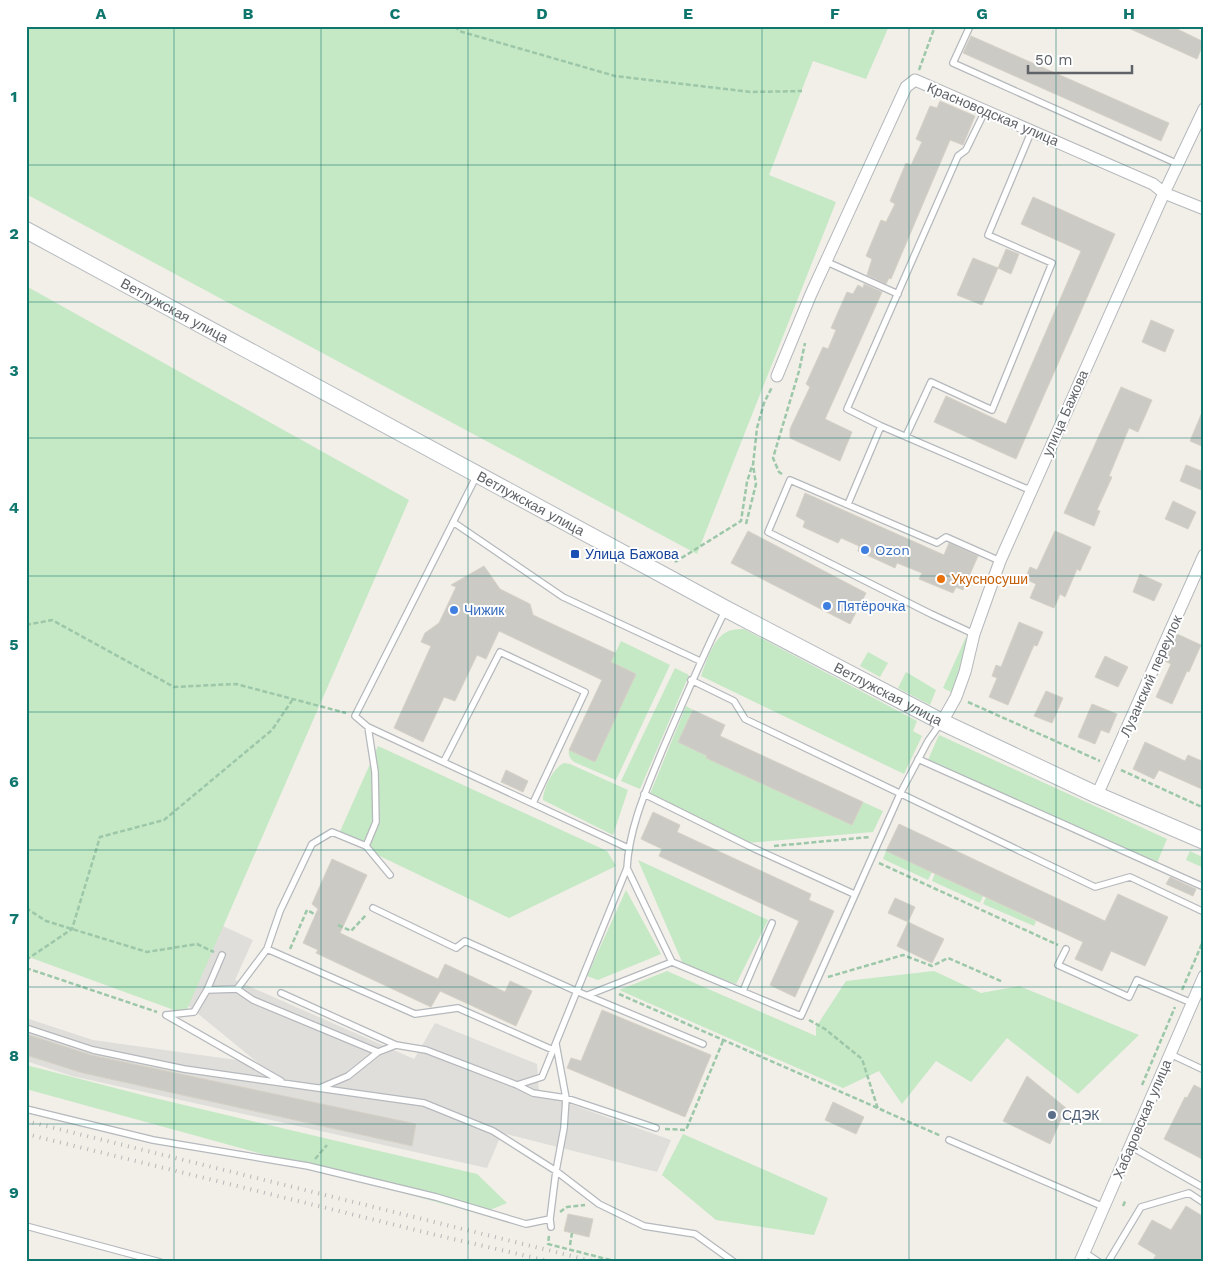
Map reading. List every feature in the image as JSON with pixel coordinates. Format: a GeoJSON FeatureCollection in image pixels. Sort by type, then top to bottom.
{"type":"FeatureCollection","features":[{"type":"Feature","properties":{"kind":"main road","name":"Ветлужская улица"},"geometry":{"type":"LineString","coordinates":[[26,230],[726,609],[942,722],[1097,795],[1204,841]]}},
{"type":"Feature","properties":{"kind":"street","name":"Красноводская улица"},"geometry":{"type":"LineString","coordinates":[[778,376],[804,311],[906,87],[915,80],[1153,184],[1164,193],[1204,209]]}},
{"type":"Feature","properties":{"kind":"street","name":"улица Бажова"},"geometry":{"type":"LineString","coordinates":[[942,722],[956,697],[974,634],[1000,561],[1164,193],[1204,109]]}},
{"type":"Feature","properties":{"kind":"street","name":"Лузанский переулок"},"geometry":{"type":"LineString","coordinates":[[1097,795],[1204,556]]}},
{"type":"Feature","properties":{"kind":"street","name":"Хабаровская улица"},"geometry":{"type":"LineString","coordinates":[[1082,1257],[1204,976]]}},
{"type":"Feature","properties":{"kind":"lane"},"geometry":{"type":"LineString","coordinates":[[970,26],[953,63],[1179,164]]}},
{"type":"Feature","properties":{"kind":"lane"},"geometry":{"type":"LineString","coordinates":[[985,111],[966,150],[958,156],[847,409],[881,426],[1025,488],[1032,489]]}},
{"type":"Feature","properties":{"kind":"lane"},"geometry":{"type":"LineString","coordinates":[[906,436],[931,382],[992,410],[1052,263],[988,235],[1032,130]]}},
{"type":"Feature","properties":{"kind":"lane"},"geometry":{"type":"LineString","coordinates":[[827,262],[898,294]]}},
{"type":"Feature","properties":{"kind":"lane"},"geometry":{"type":"LineString","coordinates":[[848,504],[881,426]]}},
{"type":"Feature","properties":{"kind":"lane"},"geometry":{"type":"LineString","coordinates":[[477,475],[355,716],[368,727],[628,848]]}},
{"type":"Feature","properties":{"kind":"lane"},"geometry":{"type":"LineString","coordinates":[[974,634],[768,532],[790,480],[937,543],[946,537],[1000,561]]}},
{"type":"Feature","properties":{"kind":"lane"},"geometry":{"type":"LineString","coordinates":[[453,522],[563,597],[700,662]]}},
{"type":"Feature","properties":{"kind":"lane"},"geometry":{"type":"LineString","coordinates":[[517,1085],[542,1077],[627,868],[628,848],[644,794],[691,680],[726,609]]}},
{"type":"Feature","properties":{"kind":"lane"},"geometry":{"type":"LineString","coordinates":[[444,761],[500,652],[585,692],[533,803]]}},
{"type":"Feature","properties":{"kind":"lane"},"geometry":{"type":"LineString","coordinates":[[691,680],[734,701],[745,719],[1095,887],[1130,877],[1204,912]]}},
{"type":"Feature","properties":{"kind":"lane"},"geometry":{"type":"LineString","coordinates":[[627,868],[672,962],[801,1016],[900,794],[928,741],[942,722]]}},
{"type":"Feature","properties":{"kind":"lane"},"geometry":{"type":"LineString","coordinates":[[366,846],[376,822],[375,772],[368,727]]}},
{"type":"Feature","properties":{"kind":"lane"},"geometry":{"type":"LineString","coordinates":[[918,759],[1204,886]]}},
{"type":"Feature","properties":{"kind":"lane"},"geometry":{"type":"LineString","coordinates":[[644,794],[753,848],[854,894]]}},
{"type":"Feature","properties":{"kind":"lane"},"geometry":{"type":"LineString","coordinates":[[237,989],[267,949],[280,911],[312,844],[332,832],[366,846],[390,875]]}},
{"type":"Feature","properties":{"kind":"lane"},"geometry":{"type":"LineString","coordinates":[[373,908],[456,948],[465,941],[576,991],[703,1044]]}},
{"type":"Feature","properties":{"kind":"lane"},"geometry":{"type":"LineString","coordinates":[[743,991],[772,923]]}},
{"type":"Feature","properties":{"kind":"lane"},"geometry":{"type":"LineString","coordinates":[[267,949],[416,1014],[458,1008],[553,1050]]}},
{"type":"Feature","properties":{"kind":"lane"},"geometry":{"type":"LineString","coordinates":[[1066,949],[1058,965],[1129,997],[1136,980],[1192,1003]]}},
{"type":"Feature","properties":{"kind":"lane"},"geometry":{"type":"LineString","coordinates":[[166,1015],[194,1012],[207,990],[222,955]]}},
{"type":"Feature","properties":{"kind":"lane"},"geometry":{"type":"LineString","coordinates":[[588,995],[672,962]]}},
{"type":"Feature","properties":{"kind":"lane"},"geometry":{"type":"LineString","coordinates":[[207,990],[237,989],[253,1000],[378,1052]]}},
{"type":"Feature","properties":{"kind":"lane"},"geometry":{"type":"LineString","coordinates":[[281,993],[396,1045],[426,1050],[533,1093],[566,1098],[656,1128]]}},
{"type":"Feature","properties":{"kind":"lane"},"geometry":{"type":"LineString","coordinates":[[166,1015],[286,1083]]}},
{"type":"Feature","properties":{"kind":"lane"},"geometry":{"type":"LineString","coordinates":[[26,1028],[93,1050],[184,1069],[424,1103],[493,1131],[556,1171],[599,1204],[644,1226],[695,1234],[734,1262]]}},
{"type":"Feature","properties":{"kind":"lane"},"geometry":{"type":"LineString","coordinates":[[551,1227],[550,1219],[564,1128],[566,1098],[556,1042]]}},
{"type":"Feature","properties":{"kind":"lane"},"geometry":{"type":"LineString","coordinates":[[320,1088],[348,1076],[378,1052],[396,1045]]}},
{"type":"Feature","properties":{"kind":"lane"},"geometry":{"type":"LineString","coordinates":[[1170,1054],[1204,1070]]}},
{"type":"Feature","properties":{"kind":"lane"},"geometry":{"type":"LineString","coordinates":[[26,1109],[153,1140],[308,1166],[436,1197],[526,1224],[550,1219]]}},
{"type":"Feature","properties":{"kind":"lane"},"geometry":{"type":"LineString","coordinates":[[949,1140],[1104,1207]]}},
{"type":"Feature","properties":{"kind":"lane"},"geometry":{"type":"LineString","coordinates":[[1130,1146],[1204,1188]]}},
{"type":"Feature","properties":{"kind":"lane"},"geometry":{"type":"LineString","coordinates":[[1108,1262],[1141,1207],[1189,1193],[1204,1203]]}},
{"type":"Feature","properties":{"kind":"lane"},"geometry":{"type":"LineString","coordinates":[[26,1226],[160,1262]]}},
{"type":"Feature","properties":{"kind":"lane"},"geometry":{"type":"LineString","coordinates":[[1082,1257],[1099,1262]]}},
{"type":"Feature","properties":{"kind":"path"},"geometry":{"type":"LineString","coordinates":[[455,26],[458,31],[616,76],[751,92],[802,91]]}},
{"type":"Feature","properties":{"kind":"path"},"geometry":{"type":"LineString","coordinates":[[915,80],[935,26]]}},
{"type":"Feature","properties":{"kind":"path"},"geometry":{"type":"LineString","coordinates":[[790,480],[779,472],[773,458],[799,371],[805,347],[804,338]]}},
{"type":"Feature","properties":{"kind":"path"},"geometry":{"type":"LineString","coordinates":[[746,524],[756,484],[753,465],[756,428],[764,403],[778,376]]}},
{"type":"Feature","properties":{"kind":"path"},"geometry":{"type":"LineString","coordinates":[[675,562],[741,520],[747,482],[753,465]]}},
{"type":"Feature","properties":{"kind":"path"},"geometry":{"type":"LineString","coordinates":[[26,625],[52,620],[174,687],[236,684],[355,716]]}},
{"type":"Feature","properties":{"kind":"path"},"geometry":{"type":"LineString","coordinates":[[956,697],[1204,808]]}},
{"type":"Feature","properties":{"kind":"path"},"geometry":{"type":"LineString","coordinates":[[26,960],[72,928],[100,838],[164,820],[272,730],[294,699]]}},
{"type":"Feature","properties":{"kind":"path"},"geometry":{"type":"LineString","coordinates":[[753,848],[882,836]]}},
{"type":"Feature","properties":{"kind":"path"},"geometry":{"type":"LineString","coordinates":[[871,859],[1066,949]]}},
{"type":"Feature","properties":{"kind":"path"},"geometry":{"type":"LineString","coordinates":[[26,908],[46,921],[146,952],[197,944],[222,955]]}},
{"type":"Feature","properties":{"kind":"path"},"geometry":{"type":"LineString","coordinates":[[338,925],[351,931],[373,908]]}},
{"type":"Feature","properties":{"kind":"path"},"geometry":{"type":"LineString","coordinates":[[287,957],[307,910],[316,915]]}},
{"type":"Feature","properties":{"kind":"path"},"geometry":{"type":"LineString","coordinates":[[1141,1086],[1204,939]]}},
{"type":"Feature","properties":{"kind":"path"},"geometry":{"type":"LineString","coordinates":[[816,980],[904,956],[932,966],[948,958],[1003,982]]}},
{"type":"Feature","properties":{"kind":"path"},"geometry":{"type":"LineString","coordinates":[[26,968],[166,1015]]}},
{"type":"Feature","properties":{"kind":"path"},"geometry":{"type":"LineString","coordinates":[[614,992],[949,1140]]}},
{"type":"Feature","properties":{"kind":"path"},"geometry":{"type":"LineString","coordinates":[[801,1016],[826,1029],[862,1059],[878,1109]]}},
{"type":"Feature","properties":{"kind":"path"},"geometry":{"type":"LineString","coordinates":[[656,1128],[686,1130],[723,1041]]}},
{"type":"Feature","properties":{"kind":"path"},"geometry":{"type":"LineString","coordinates":[[308,1166],[327,1145]]}},
{"type":"Feature","properties":{"kind":"path"},"geometry":{"type":"LineString","coordinates":[[1123,1206],[1126,1199]]}},
{"type":"Feature","properties":{"kind":"path"},"geometry":{"type":"LineString","coordinates":[[550,1219],[567,1207],[599,1204]]}},
{"type":"Feature","properties":{"kind":"path"},"geometry":{"type":"LineString","coordinates":[[570,1245],[572,1233]]}},
{"type":"Feature","properties":{"kind":"path"},"geometry":{"type":"LineString","coordinates":[[548,1240],[548,1244],[618,1262]]}},
{"type":"Feature","properties":{"kind":"shaded area"},"geometry":{"type":"Polygon","coordinates":[[[208,919],[253,940],[235,980],[414,1059],[435,1023],[537,1064],[539,1093],[671,1140],[657,1172],[502,1133],[487,1168],[72,1076],[26,1061],[26,1018],[93,1040],[258,1063],[175,995],[208,919]]]}},
{"type":"Feature","properties":{"kind":"green space"},"geometry":{"type":"Polygon","coordinates":[[[26,26],[889,26],[866,79],[813,61],[769,175],[836,202],[697,554],[26,194],[26,26]]]}},
{"type":"Feature","properties":{"kind":"green space"},"geometry":{"type":"Polygon","coordinates":[[[26,286],[409,500],[185,1014],[26,956],[26,286]]]}},
{"type":"Feature","properties":{"kind":"green space"},"geometry":{"type":"Polygon","coordinates":[[[744,629],[917,721],[913,731],[922,736],[904,774],[701,676],[712,648],[720,637],[732,630],[744,629]]]}},
{"type":"Feature","properties":{"kind":"green space"},"geometry":{"type":"Polygon","coordinates":[[[966,637],[967,642],[953,693],[943,688],[966,637]]]}},
{"type":"Feature","properties":{"kind":"green space"},"geometry":{"type":"Polygon","coordinates":[[[621,641],[670,665],[616,780],[574,762],[569,750],[595,762],[636,674],[611,662],[621,641]]]}},
{"type":"Feature","properties":{"kind":"green space"},"geometry":{"type":"Polygon","coordinates":[[[868,652],[888,663],[880,677],[860,666],[868,652]]]}},
{"type":"Feature","properties":{"kind":"green space"},"geometry":{"type":"Polygon","coordinates":[[[675,668],[689,675],[640,789],[621,781],[675,668]]]}},
{"type":"Feature","properties":{"kind":"green space"},"geometry":{"type":"Polygon","coordinates":[[[906,672],[936,690],[930,705],[898,688],[906,672]]]}},
{"type":"Feature","properties":{"kind":"green space"},"geometry":{"type":"Polygon","coordinates":[[[686,706],[693,710],[678,742],[707,756],[706,758],[852,825],[863,802],[883,811],[873,832],[748,843],[650,794],[686,706]]]}},
{"type":"Feature","properties":{"kind":"green space"},"geometry":{"type":"Polygon","coordinates":[[[939,735],[1167,839],[1157,863],[928,760],[939,735]]]}},
{"type":"Feature","properties":{"kind":"green space"},"geometry":{"type":"Polygon","coordinates":[[[378,746],[607,851],[616,866],[509,918],[338,836],[378,746]]]}},
{"type":"Feature","properties":{"kind":"green space"},"geometry":{"type":"Polygon","coordinates":[[[564,763],[628,790],[613,835],[543,800],[549,779],[556,769],[564,763]]]}},
{"type":"Feature","properties":{"kind":"green space"},"geometry":{"type":"Polygon","coordinates":[[[886,851],[932,872],[928,880],[883,859],[886,851]]]}},
{"type":"Feature","properties":{"kind":"green space"},"geometry":{"type":"Polygon","coordinates":[[[1190,851],[1204,858],[1204,868],[1186,860],[1190,851]]]}},
{"type":"Feature","properties":{"kind":"green space"},"geometry":{"type":"Polygon","coordinates":[[[638,860],[768,920],[736,984],[683,964],[638,860]]]}},
{"type":"Feature","properties":{"kind":"green space"},"geometry":{"type":"Polygon","coordinates":[[[935,873],[983,896],[980,903],[932,881],[935,873]]]}},
{"type":"Feature","properties":{"kind":"green space"},"geometry":{"type":"Polygon","coordinates":[[[626,890],[661,954],[598,980],[587,976],[626,890]]]}},
{"type":"Feature","properties":{"kind":"green space"},"geometry":{"type":"Polygon","coordinates":[[[986,897],[1036,921],[1034,926],[983,904],[986,897]]]}},
{"type":"Feature","properties":{"kind":"green space"},"geometry":{"type":"Polygon","coordinates":[[[667,971],[816,1036],[816,1027],[846,981],[934,971],[981,993],[1019,986],[1139,1035],[1078,1094],[1007,1038],[971,1082],[936,1061],[902,1104],[879,1071],[843,1088],[619,990],[667,971]]]}},
{"type":"Feature","properties":{"kind":"green space"},"geometry":{"type":"Polygon","coordinates":[[[26,1065],[146,1096],[477,1174],[507,1203],[480,1214],[26,1089],[26,1065]]]}},
{"type":"Feature","properties":{"kind":"green space"},"geometry":{"type":"Polygon","coordinates":[[[683,1134],[828,1198],[814,1235],[716,1220],[662,1175],[683,1134]]]}},
{"type":"Feature","properties":{"kind":"building"},"geometry":{"type":"Polygon","coordinates":[[[1124,26],[1171,26],[1204,42],[1197,59],[1124,26]]]}},
{"type":"Feature","properties":{"kind":"building"},"geometry":{"type":"Polygon","coordinates":[[[971,36],[1169,123],[1161,141],[963,53],[971,36]]]}},
{"type":"Feature","properties":{"kind":"building"},"geometry":{"type":"Polygon","coordinates":[[[940,101],[975,116],[963,145],[950,140],[891,279],[889,278],[886,284],[867,275],[872,259],[866,256],[881,220],[886,222],[895,204],[890,201],[906,163],[911,165],[922,142],[916,139],[930,106],[937,108],[940,101]]]}},
{"type":"Feature","properties":{"kind":"building"},"geometry":{"type":"Polygon","coordinates":[[[1033,197],[1115,234],[1016,459],[934,422],[946,396],[1006,424],[1081,251],[1021,224],[1033,197]]]}},
{"type":"Feature","properties":{"kind":"building"},"geometry":{"type":"Polygon","coordinates":[[[1006,249],[1019,254],[1011,274],[998,268],[1006,249]]]}},
{"type":"Feature","properties":{"kind":"building"},"geometry":{"type":"Polygon","coordinates":[[[973,258],[998,268],[982,305],[957,295],[973,258]]]}},
{"type":"Feature","properties":{"kind":"building"},"geometry":{"type":"Polygon","coordinates":[[[864,284],[882,292],[825,419],[852,432],[840,461],[790,438],[790,429],[810,387],[806,384],[823,347],[828,349],[836,330],[831,328],[847,292],[853,294],[858,285],[863,288],[864,284]]]}},
{"type":"Feature","properties":{"kind":"building"},"geometry":{"type":"Polygon","coordinates":[[[1151,320],[1174,330],[1165,352],[1142,342],[1151,320]]]}},
{"type":"Feature","properties":{"kind":"building"},"geometry":{"type":"Polygon","coordinates":[[[1121,387],[1152,400],[1138,432],[1129,428],[1109,476],[1112,477],[1097,510],[1100,511],[1094,526],[1064,513],[1121,387]]]}},
{"type":"Feature","properties":{"kind":"building"},"geometry":{"type":"Polygon","coordinates":[[[1204,410],[1204,447],[1190,441],[1204,410]]]}},
{"type":"Feature","properties":{"kind":"building"},"geometry":{"type":"Polygon","coordinates":[[[1186,465],[1204,472],[1204,491],[1180,481],[1186,465]]]}},
{"type":"Feature","properties":{"kind":"building"},"geometry":{"type":"Polygon","coordinates":[[[805,493],[944,555],[949,543],[978,556],[963,590],[956,587],[953,593],[919,579],[922,573],[897,563],[895,568],[858,551],[859,546],[841,538],[838,543],[803,527],[805,521],[796,516],[805,493]]]}},
{"type":"Feature","properties":{"kind":"building"},"geometry":{"type":"Polygon","coordinates":[[[1173,501],[1196,512],[1188,529],[1165,519],[1173,501]]]}},
{"type":"Feature","properties":{"kind":"building"},"geometry":{"type":"Polygon","coordinates":[[[748,531],[866,593],[850,624],[731,563],[748,531]]]}},
{"type":"Feature","properties":{"kind":"building"},"geometry":{"type":"Polygon","coordinates":[[[1055,531],[1091,547],[1080,571],[1077,569],[1065,597],[1060,594],[1054,608],[1030,598],[1036,584],[1025,579],[1030,567],[1037,570],[1055,531]]]}},
{"type":"Feature","properties":{"kind":"building"},"geometry":{"type":"Polygon","coordinates":[[[484,566],[500,589],[530,604],[533,615],[615,653],[611,662],[636,674],[595,762],[569,750],[602,680],[499,631],[486,659],[477,655],[455,701],[444,697],[423,742],[394,728],[431,646],[421,642],[425,633],[439,623],[456,587],[451,585],[484,566]]]}},
{"type":"Feature","properties":{"kind":"building"},"geometry":{"type":"Polygon","coordinates":[[[1140,574],[1162,584],[1154,601],[1133,592],[1140,574]]]}},
{"type":"Feature","properties":{"kind":"building"},"geometry":{"type":"Polygon","coordinates":[[[1019,622],[1043,632],[1037,646],[1034,645],[1008,705],[989,697],[997,678],[992,676],[996,665],[1001,667],[1019,622]]]}},
{"type":"Feature","properties":{"kind":"building"},"geometry":{"type":"Polygon","coordinates":[[[1177,634],[1201,645],[1172,704],[1156,697],[1171,664],[1165,661],[1177,634]]]}},
{"type":"Feature","properties":{"kind":"building"},"geometry":{"type":"Polygon","coordinates":[[[1105,656],[1128,667],[1118,687],[1095,677],[1105,656]]]}},
{"type":"Feature","properties":{"kind":"building"},"geometry":{"type":"Polygon","coordinates":[[[1046,691],[1063,698],[1052,723],[1034,716],[1046,691]]]}},
{"type":"Feature","properties":{"kind":"building"},"geometry":{"type":"Polygon","coordinates":[[[1092,704],[1117,714],[1109,733],[1101,730],[1095,744],[1078,737],[1092,704]]]}},
{"type":"Feature","properties":{"kind":"building"},"geometry":{"type":"Polygon","coordinates":[[[693,710],[725,725],[720,736],[863,802],[852,825],[706,758],[707,756],[678,742],[693,710]]]}},
{"type":"Feature","properties":{"kind":"building"},"geometry":{"type":"Polygon","coordinates":[[[1145,742],[1185,761],[1188,755],[1204,762],[1204,790],[1159,770],[1154,779],[1133,769],[1145,742]]]}},
{"type":"Feature","properties":{"kind":"building"},"geometry":{"type":"Polygon","coordinates":[[[506,770],[528,781],[523,792],[501,782],[506,770]]]}},
{"type":"Feature","properties":{"kind":"building"},"geometry":{"type":"Polygon","coordinates":[[[653,812],[680,825],[677,832],[811,894],[809,900],[834,911],[795,997],[770,985],[799,921],[659,856],[662,849],[641,839],[653,812]]]}},
{"type":"Feature","properties":{"kind":"building"},"geometry":{"type":"Polygon","coordinates":[[[899,824],[1105,921],[1118,894],[1168,917],[1145,966],[1111,951],[1102,971],[1075,959],[1083,942],[886,851],[899,824]]]}},
{"type":"Feature","properties":{"kind":"building"},"geometry":{"type":"Polygon","coordinates":[[[332,859],[367,875],[340,933],[438,979],[445,964],[505,992],[510,981],[532,991],[516,1026],[440,991],[431,1007],[316,953],[318,950],[303,943],[318,909],[312,904],[332,859]]]}},
{"type":"Feature","properties":{"kind":"building"},"geometry":{"type":"Polygon","coordinates":[[[1170,877],[1196,889],[1193,896],[1166,884],[1170,877]]]}},
{"type":"Feature","properties":{"kind":"building"},"geometry":{"type":"Polygon","coordinates":[[[895,898],[915,907],[908,922],[888,913],[895,898]]]}},
{"type":"Feature","properties":{"kind":"building"},"geometry":{"type":"Polygon","coordinates":[[[908,922],[944,939],[932,963],[897,946],[908,922]]]}},
{"type":"Feature","properties":{"kind":"building"},"geometry":{"type":"Polygon","coordinates":[[[602,1010],[711,1055],[685,1117],[567,1068],[571,1058],[581,1061],[602,1010]]]}},
{"type":"Feature","properties":{"kind":"building"},"geometry":{"type":"Polygon","coordinates":[[[26,1034],[91,1055],[416,1124],[412,1146],[83,1073],[26,1055],[26,1034]]]}},
{"type":"Feature","properties":{"kind":"building"},"geometry":{"type":"Polygon","coordinates":[[[1027,1076],[1066,1108],[1050,1144],[1003,1121],[1027,1076]]]}},
{"type":"Feature","properties":{"kind":"building"},"geometry":{"type":"Polygon","coordinates":[[[1194,1085],[1204,1090],[1204,1160],[1164,1139],[1185,1097],[1187,1098],[1194,1085]]]}},
{"type":"Feature","properties":{"kind":"building"},"geometry":{"type":"Polygon","coordinates":[[[833,1102],[864,1117],[856,1134],[825,1120],[833,1102]]]}},
{"type":"Feature","properties":{"kind":"building"},"geometry":{"type":"Polygon","coordinates":[[[1186,1206],[1204,1217],[1204,1262],[1152,1262],[1156,1255],[1138,1244],[1152,1220],[1171,1230],[1186,1206]]]}},
{"type":"Feature","properties":{"kind":"building"},"geometry":{"type":"Polygon","coordinates":[[[568,1214],[593,1219],[589,1237],[564,1231],[568,1214]]]}},
{"type":"Feature","properties":{"kind":"railway"},"geometry":{"type":"LineString","coordinates":[[26,1121],[596,1262]]}},
{"type":"Feature","properties":{"kind":"railway"},"geometry":{"type":"LineString","coordinates":[[26,1134],[553,1262]]}},
{"type":"Feature","properties":{"kind":"place","name":"Ozon"},"geometry":{"type":"Point","coordinates":[865,550]}},
{"type":"Feature","properties":{"kind":"place","name":"Улица Бажова"},"geometry":{"type":"Point","coordinates":[575,554]}},
{"type":"Feature","properties":{"kind":"place","name":"Укусносуши"},"geometry":{"type":"Point","coordinates":[941,579]}},
{"type":"Feature","properties":{"kind":"place","name":"Пятёрочка"},"geometry":{"type":"Point","coordinates":[827,606]}},
{"type":"Feature","properties":{"kind":"place","name":"Чижик"},"geometry":{"type":"Point","coordinates":[454,610]}},
{"type":"Feature","properties":{"kind":"place","name":"СДЭК"},"geometry":{"type":"Point","coordinates":[1052,1115]}}]}
